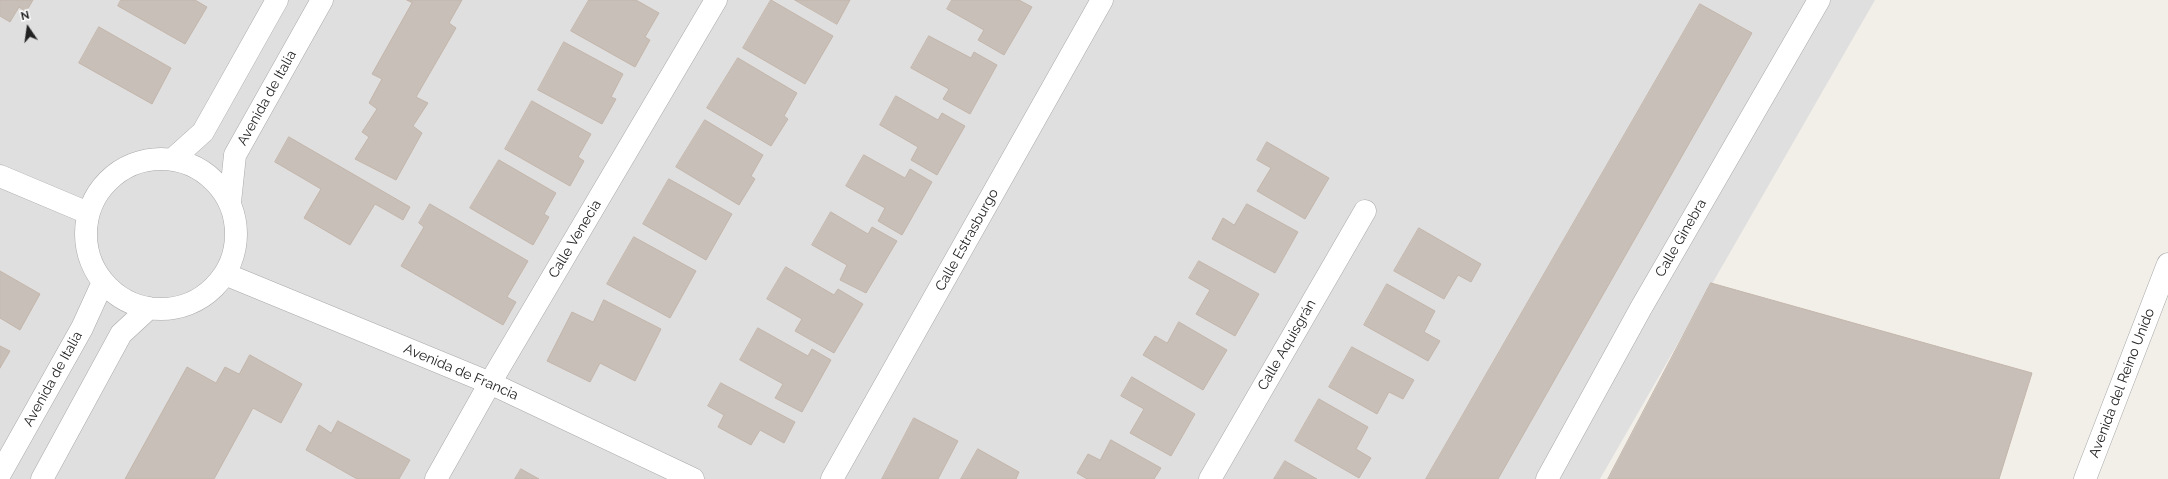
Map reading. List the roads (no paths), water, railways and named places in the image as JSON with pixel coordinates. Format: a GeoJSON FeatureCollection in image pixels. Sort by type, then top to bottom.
{"type":"FeatureCollection","features":[{"type":"Feature","properties":{"kind":"street"},"geometry":{"type":"LineString","coordinates":[[173,159],[203,132],[277,0]]}},
{"type":"Feature","properties":{"kind":"street","name":"Avenida de Italia"},"geometry":{"type":"LineString","coordinates":[[230,202],[236,155],[322,0]]}},
{"type":"Feature","properties":{"kind":"street","name":"Calle Venecia"},"geometry":{"type":"LineString","coordinates":[[436,479],[490,382],[716,0]]}},
{"type":"Feature","properties":{"kind":"street","name":"Calle Estrasburgo"},"geometry":{"type":"LineString","coordinates":[[832,479],[1102,0]]}},
{"type":"Feature","properties":{"kind":"street","name":"Calle Ginebra"},"geometry":{"type":"LineString","coordinates":[[1548,479],[1640,308],[1819,0]]}},
{"type":"Feature","properties":{"kind":"street"},"geometry":{"type":"LineString","coordinates":[[173,159],[197,167],[216,182],[230,202],[237,226],[235,251],[225,274],[211,291],[193,303],[171,308],[149,308],[132,304],[116,294],[103,282],[90,261],[85,237],[88,213],[97,192],[112,176],[130,165],[144,161],[173,159]]}},
{"type":"Feature","properties":{"kind":"street"},"geometry":{"type":"LineString","coordinates":[[0,176],[88,213]]}},
{"type":"Feature","properties":{"kind":"street","name":"Calle Aquisgrán"},"geometry":{"type":"LineString","coordinates":[[1210,479],[1365,211]]}},
{"type":"Feature","properties":{"kind":"street","name":"Avenida del Reino Unido"},"geometry":{"type":"LineString","coordinates":[[2085,479],[2168,264]]}},
{"type":"Feature","properties":{"kind":"street","name":"Avenida de Francia"},"geometry":{"type":"LineString","coordinates":[[225,274],[490,382],[693,479]]}},
{"type":"Feature","properties":{"kind":"street","name":"Avenida de Italia"},"geometry":{"type":"LineString","coordinates":[[0,474],[82,328],[103,282]]}},
{"type":"Feature","properties":{"kind":"street"},"geometry":{"type":"LineString","coordinates":[[42,479],[121,334],[149,308]]}}]}
